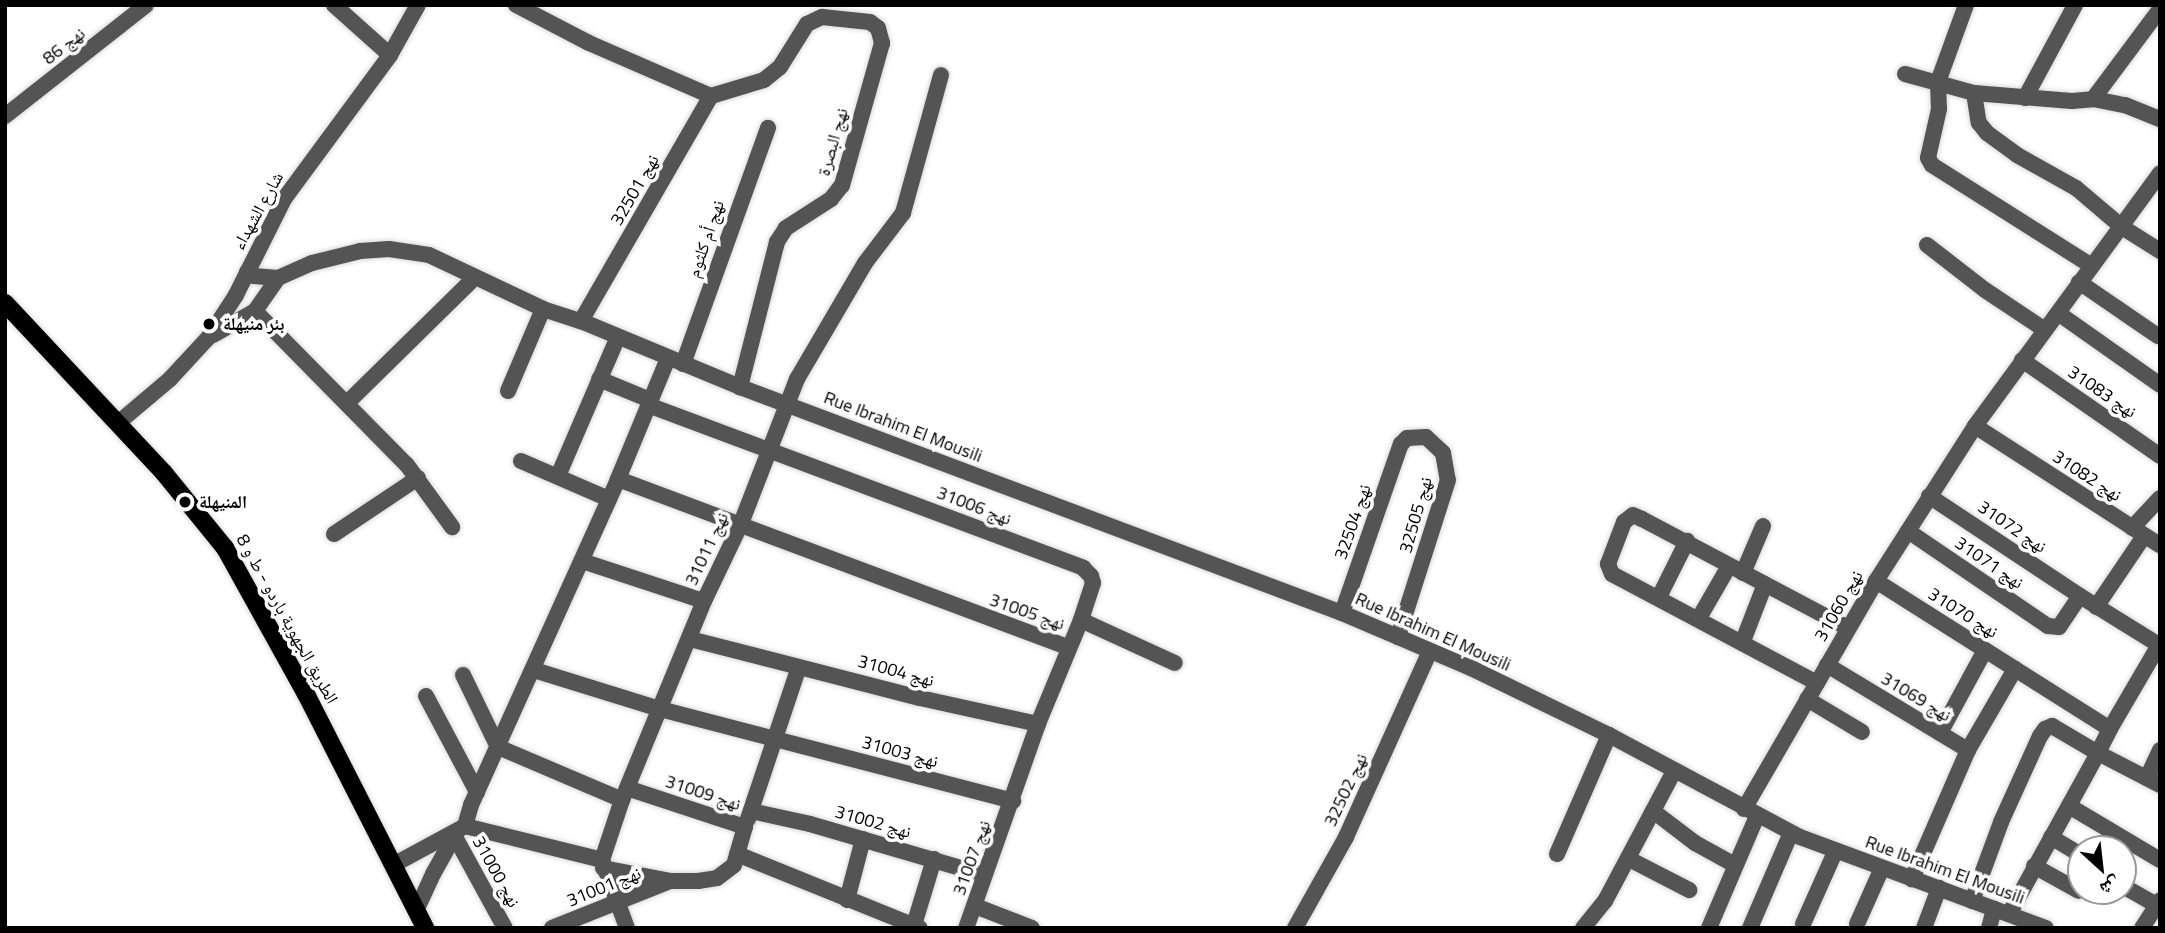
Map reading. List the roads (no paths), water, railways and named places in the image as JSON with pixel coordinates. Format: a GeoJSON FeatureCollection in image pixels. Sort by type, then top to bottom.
{"type":"FeatureCollection","features":[{"type":"Feature","properties":{"kind":"main road","name":"الطريق الجهوية باردو - ط و 8"},"geometry":{"type":"LineString","coordinates":[[5,303],[196,510],[225,548],[300,682],[425,928]]}},
{"type":"Feature","properties":{"kind":"street","name":"نهج 86"},"geometry":{"type":"LineString","coordinates":[[5,116],[146,5]]}},
{"type":"Feature","properties":{"kind":"street"},"geometry":{"type":"LineString","coordinates":[[334,5],[390,55]]}},
{"type":"Feature","properties":{"kind":"street","name":"شارع الشهداء"},"geometry":{"type":"LineString","coordinates":[[118,424],[170,379],[208,338],[292,188],[390,55],[418,5]]}},
{"type":"Feature","properties":{"kind":"street"},"geometry":{"type":"LineString","coordinates":[[516,5],[589,43],[710,96]]}},
{"type":"Feature","properties":{"kind":"street"},"geometry":{"type":"LineString","coordinates":[[1965,5],[1937,82],[1939,109],[1927,158],[1932,165],[2092,266]]}},
{"type":"Feature","properties":{"kind":"street"},"geometry":{"type":"LineString","coordinates":[[2025,98],[2075,5]]}},
{"type":"Feature","properties":{"kind":"street"},"geometry":{"type":"LineString","coordinates":[[2093,99],[2158,7]]}},
{"type":"Feature","properties":{"kind":"street","name":"نهج البصرة"},"geometry":{"type":"LineString","coordinates":[[710,96],[764,80],[780,67],[807,24],[822,17],[870,22],[878,28],[882,43],[842,185],[831,199],[786,229],[777,242],[740,387]]}},
{"type":"Feature","properties":{"kind":"street"},"geometry":{"type":"LineString","coordinates":[[1905,74],[1974,93],[2072,101],[2093,99],[2158,114]]}},
{"type":"Feature","properties":{"kind":"street","name":"نهج 31011"},"geometry":{"type":"LineString","coordinates":[[660,709],[704,601],[740,526],[797,379],[880,239],[890,232],[903,212],[941,75]]}},
{"type":"Feature","properties":{"kind":"street"},"geometry":{"type":"LineString","coordinates":[[1974,93],[1979,123],[1987,133],[2017,155],[2076,188],[2122,227],[2160,251]]}},
{"type":"Feature","properties":{"kind":"street","name":"نهج 32501"},"geometry":{"type":"LineString","coordinates":[[581,321],[710,96]]}},
{"type":"Feature","properties":{"kind":"street","name":"نهج أم كلثوم"},"geometry":{"type":"LineString","coordinates":[[683,364],[768,128]]}},
{"type":"Feature","properties":{"kind":"street"},"geometry":{"type":"LineString","coordinates":[[2022,360],[2160,173]]}},
{"type":"Feature","properties":{"kind":"street"},"geometry":{"type":"LineString","coordinates":[[1927,245],[1985,290],[2045,330]]}},
{"type":"Feature","properties":{"kind":"street","name":"Rue Ibrahim El Mousili"},"geometry":{"type":"LineString","coordinates":[[278,278],[312,264],[360,251],[389,249],[429,256],[543,309],[581,321],[740,387],[1342,613],[1398,637],[1427,658],[1609,735],[1791,833],[1836,852],[2002,911],[2028,924],[2046,928]]}},
{"type":"Feature","properties":{"kind":"street"},"geometry":{"type":"LineString","coordinates":[[247,272],[254,276],[278,278]]}},
{"type":"Feature","properties":{"kind":"street"},"geometry":{"type":"LineString","coordinates":[[208,338],[255,311],[278,278]]}},
{"type":"Feature","properties":{"kind":"street"},"geometry":{"type":"LineString","coordinates":[[348,402],[474,278]]}},
{"type":"Feature","properties":{"kind":"street"},"geometry":{"type":"LineString","coordinates":[[2079,282],[2158,336]]}},
{"type":"Feature","properties":{"kind":"street"},"geometry":{"type":"LineString","coordinates":[[508,391],[543,309]]}},
{"type":"Feature","properties":{"kind":"street"},"geometry":{"type":"LineString","coordinates":[[255,311],[348,402],[418,478],[452,527]]}},
{"type":"Feature","properties":{"kind":"street"},"geometry":{"type":"LineString","coordinates":[[2058,313],[2160,384]]}},
{"type":"Feature","properties":{"kind":"street"},"geometry":{"type":"LineString","coordinates":[[558,476],[618,337]]}},
{"type":"Feature","properties":{"kind":"street"},"geometry":{"type":"LineString","coordinates":[[416,911],[460,829],[534,670],[668,358]]}},
{"type":"Feature","properties":{"kind":"street","name":"نهج 31060"},"geometry":{"type":"LineString","coordinates":[[1709,928],[1750,813],[1807,699],[1929,496],[2022,360]]}},
{"type":"Feature","properties":{"kind":"street","name":"نهج 31083"},"geometry":{"type":"LineString","coordinates":[[2022,360],[2160,456]]}},
{"type":"Feature","properties":{"kind":"street"},"geometry":{"type":"LineString","coordinates":[[599,379],[770,452]]}},
{"type":"Feature","properties":{"kind":"street","name":"نهج 31082"},"geometry":{"type":"LineString","coordinates":[[1975,426],[2160,545]]}},
{"type":"Feature","properties":{"kind":"street","name":"نهج 32505"},"geometry":{"type":"LineString","coordinates":[[1398,637],[1448,480],[1443,453],[1436,444],[1426,437],[1417,436],[1407,438],[1401,444]]}},
{"type":"Feature","properties":{"kind":"street","name":"نهج 32504"},"geometry":{"type":"LineString","coordinates":[[1342,613],[1401,444]]}},
{"type":"Feature","properties":{"kind":"street","name":"نهج 31006"},"geometry":{"type":"LineString","coordinates":[[770,452],[1083,568],[1093,583],[1081,620],[1068,647]]}},
{"type":"Feature","properties":{"kind":"street"},"geometry":{"type":"LineString","coordinates":[[522,461],[609,499]]}},
{"type":"Feature","properties":{"kind":"street"},"geometry":{"type":"LineString","coordinates":[[334,534],[418,478]]}},
{"type":"Feature","properties":{"kind":"street","name":"نهج 31005"},"geometry":{"type":"LineString","coordinates":[[618,479],[1068,647],[1038,724],[1013,801]]}},
{"type":"Feature","properties":{"kind":"street","name":"نهج 31072"},"geometry":{"type":"LineString","coordinates":[[1929,496],[2096,607],[2159,645]]}},
{"type":"Feature","properties":{"kind":"street"},"geometry":{"type":"LineString","coordinates":[[2096,607],[2160,498]]}},
{"type":"Feature","properties":{"kind":"street"},"geometry":{"type":"LineString","coordinates":[[1817,683],[1743,641],[1621,579],[1609,570],[1611,551],[1624,522],[1633,515],[1687,541],[1848,628]]}},
{"type":"Feature","properties":{"kind":"street"},"geometry":{"type":"LineString","coordinates":[[1699,618],[1736,569],[1763,526]]}},
{"type":"Feature","properties":{"kind":"street","name":"نهج 31071"},"geometry":{"type":"LineString","coordinates":[[1908,531],[2048,626],[2059,627],[2076,593]]}},
{"type":"Feature","properties":{"kind":"street"},"geometry":{"type":"LineString","coordinates":[[1659,597],[1687,541]]}},
{"type":"Feature","properties":{"kind":"street"},"geometry":{"type":"LineString","coordinates":[[582,561],[704,601]]}},
{"type":"Feature","properties":{"kind":"street","name":"نهج 31070"},"geometry":{"type":"LineString","coordinates":[[1876,581],[2110,729]]}},
{"type":"Feature","properties":{"kind":"street"},"geometry":{"type":"LineString","coordinates":[[1743,641],[1765,584]]}},
{"type":"Feature","properties":{"kind":"street"},"geometry":{"type":"LineString","coordinates":[[1081,620],[1175,663]]}},
{"type":"Feature","properties":{"kind":"street","name":"نهج 31004"},"geometry":{"type":"LineString","coordinates":[[690,639],[1038,724]]}},
{"type":"Feature","properties":{"kind":"street"},"geometry":{"type":"LineString","coordinates":[[1989,928],[2051,838],[2159,645]]}},
{"type":"Feature","properties":{"kind":"street"},"geometry":{"type":"LineString","coordinates":[[1940,733],[1985,650]]}},
{"type":"Feature","properties":{"kind":"street","name":"نهج 32502"},"geometry":{"type":"LineString","coordinates":[[1295,928],[1346,837],[1427,658]]}},
{"type":"Feature","properties":{"kind":"street","name":"نهج 31069"},"geometry":{"type":"LineString","coordinates":[[1827,665],[1968,750]]}},
{"type":"Feature","properties":{"kind":"street"},"geometry":{"type":"LineString","coordinates":[[745,827],[799,667]]}},
{"type":"Feature","properties":{"kind":"street"},"geometry":{"type":"LineString","coordinates":[[1912,879],[1968,750],[2014,669]]}},
{"type":"Feature","properties":{"kind":"street","name":"نهج 31003"},"geometry":{"type":"LineString","coordinates":[[534,670],[660,709],[1013,801]]}},
{"type":"Feature","properties":{"kind":"street"},"geometry":{"type":"LineString","coordinates":[[463,675],[498,747]]}},
{"type":"Feature","properties":{"kind":"street"},"geometry":{"type":"LineString","coordinates":[[426,696],[477,792]]}},
{"type":"Feature","properties":{"kind":"street"},"geometry":{"type":"LineString","coordinates":[[1807,699],[1862,732]]}},
{"type":"Feature","properties":{"kind":"street"},"geometry":{"type":"LineString","coordinates":[[627,928],[602,864],[625,794],[660,709]]}},
{"type":"Feature","properties":{"kind":"street"},"geometry":{"type":"LineString","coordinates":[[1972,901],[2001,822],[2045,729],[2056,728],[2153,782],[2160,750]]}},
{"type":"Feature","properties":{"kind":"street"},"geometry":{"type":"LineString","coordinates":[[1558,854],[1609,735]]}},
{"type":"Feature","properties":{"kind":"street","name":"نهج 31009"},"geometry":{"type":"LineString","coordinates":[[498,747],[625,794],[745,827],[734,865],[717,878],[670,881]]}},
{"type":"Feature","properties":{"kind":"street"},"geometry":{"type":"LineString","coordinates":[[1583,928],[1605,901],[1674,771]]}},
{"type":"Feature","properties":{"kind":"street","name":"نهج 31007"},"geometry":{"type":"LineString","coordinates":[[966,928],[1013,801]]}},
{"type":"Feature","properties":{"kind":"street"},"geometry":{"type":"LineString","coordinates":[[2069,806],[2160,860]]}},
{"type":"Feature","properties":{"kind":"street","name":"نهج 31002"},"geometry":{"type":"LineString","coordinates":[[751,811],[863,839],[984,875]]}},
{"type":"Feature","properties":{"kind":"street"},"geometry":{"type":"LineString","coordinates":[[1653,811],[1695,843],[1734,864]]}},
{"type":"Feature","properties":{"kind":"street"},"geometry":{"type":"LineString","coordinates":[[393,865],[460,829],[670,881]]}},
{"type":"Feature","properties":{"kind":"street","name":"نهج 31000"},"geometry":{"type":"LineString","coordinates":[[460,829],[505,928]]}},
{"type":"Feature","properties":{"kind":"street"},"geometry":{"type":"LineString","coordinates":[[1750,928],[1791,833]]}},
{"type":"Feature","properties":{"kind":"street"},"geometry":{"type":"LineString","coordinates":[[2051,838],[2067,847]]}},
{"type":"Feature","properties":{"kind":"street"},"geometry":{"type":"LineString","coordinates":[[847,900],[863,839]]}},
{"type":"Feature","properties":{"kind":"street"},"geometry":{"type":"LineString","coordinates":[[1803,924],[1836,852]]}},
{"type":"Feature","properties":{"kind":"street"},"geometry":{"type":"LineString","coordinates":[[737,854],[917,927],[934,859]]}},
{"type":"Feature","properties":{"kind":"street"},"geometry":{"type":"LineString","coordinates":[[1629,859],[1689,890]]}},
{"type":"Feature","properties":{"kind":"street"},"geometry":{"type":"LineString","coordinates":[[2034,866],[2067,884]]}},
{"type":"Feature","properties":{"kind":"street"},"geometry":{"type":"LineString","coordinates":[[1857,924],[1882,868]]}},
{"type":"Feature","properties":{"kind":"street","name":"نهج 31001"},"geometry":{"type":"LineString","coordinates":[[552,928],[670,881]]}},
{"type":"Feature","properties":{"kind":"street"},"geometry":{"type":"LineString","coordinates":[[1924,928],[1939,888]]}},
{"type":"Feature","properties":{"kind":"street"},"geometry":{"type":"LineString","coordinates":[[2137,894],[2158,905],[2142,928]]}},
{"type":"Feature","properties":{"kind":"street"},"geometry":{"type":"LineString","coordinates":[[975,906],[1032,928]]}},
{"type":"Feature","properties":{"kind":"place","name":"بئر منيهلة"},"geometry":{"type":"Point","coordinates":[209,324]}},
{"type":"Feature","properties":{"kind":"place","name":"المنيهلة"},"geometry":{"type":"Point","coordinates":[185,502]}}]}
